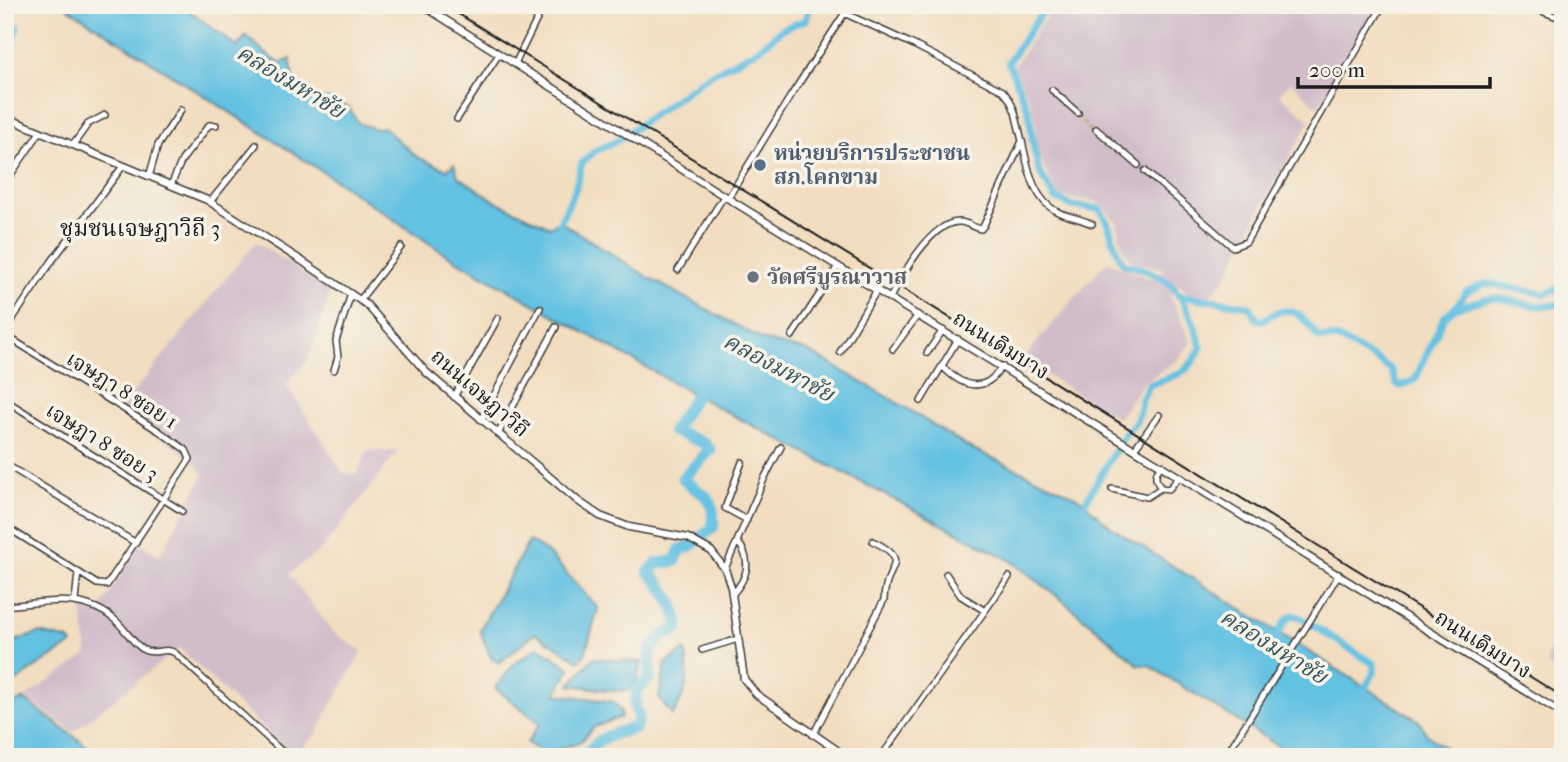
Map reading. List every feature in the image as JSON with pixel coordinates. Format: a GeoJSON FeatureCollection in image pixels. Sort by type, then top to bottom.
{"type":"FeatureCollection","features":[{"type":"Feature","properties":{"kind":"street","name":"ถนนเดิมบาง"},"geometry":{"type":"LineString","coordinates":[[422,5],[639,143],[1563,714]]}},
{"type":"Feature","properties":{"kind":"street"},"geometry":{"type":"LineString","coordinates":[[515,64],[544,5]]}},
{"type":"Feature","properties":{"kind":"street"},"geometry":{"type":"LineString","coordinates":[[678,270],[850,5]]}},
{"type":"Feature","properties":{"kind":"street"},"geometry":{"type":"LineString","coordinates":[[1144,170],[1233,247],[1246,242],[1383,5]]}},
{"type":"Feature","properties":{"kind":"street"},"geometry":{"type":"LineString","coordinates":[[1527,6],[1563,19]]}},
{"type":"Feature","properties":{"kind":"street"},"geometry":{"type":"LineString","coordinates":[[844,13],[910,43],[1003,91],[1015,113],[1031,179],[1038,193],[1057,212],[1092,224]]}},
{"type":"Feature","properties":{"kind":"street"},"geometry":{"type":"LineString","coordinates":[[457,119],[499,54]]}},
{"type":"Feature","properties":{"kind":"street"},"geometry":{"type":"LineString","coordinates":[[1052,90],[1078,113]]}},
{"type":"Feature","properties":{"kind":"street"},"geometry":{"type":"LineString","coordinates":[[149,177],[158,145],[181,110]]}},
{"type":"Feature","properties":{"kind":"street"},"geometry":{"type":"LineString","coordinates":[[73,145],[88,124],[105,115]]}},
{"type":"Feature","properties":{"kind":"street","name":"ถนนเจษฎาวิถี"},"geometry":{"type":"LineString","coordinates":[[5,117],[210,202],[360,300],[373,311],[414,360],[454,397],[578,501],[600,516],[629,527],[692,540],[705,546],[725,569],[732,595],[741,670],[749,686],[756,694],[847,757]]}},
{"type":"Feature","properties":{"kind":"street"},"geometry":{"type":"LineString","coordinates":[[171,185],[182,160],[209,125],[216,125]]}},
{"type":"Feature","properties":{"kind":"street"},"geometry":{"type":"LineString","coordinates":[[1096,129],[1138,165]]}},
{"type":"Feature","properties":{"kind":"street"},"geometry":{"type":"LineString","coordinates":[[5,183],[40,132]]}},
{"type":"Feature","properties":{"kind":"street"},"geometry":{"type":"LineString","coordinates":[[891,298],[908,265],[932,237],[951,223],[958,222],[981,229],[1022,141]]}},
{"type":"Feature","properties":{"kind":"street"},"geometry":{"type":"LineString","coordinates":[[210,202],[256,145]]}},
{"type":"Feature","properties":{"kind":"street"},"geometry":{"type":"LineString","coordinates":[[5,332],[46,270],[123,166]]}},
{"type":"Feature","properties":{"kind":"street"},"geometry":{"type":"LineString","coordinates":[[360,300],[401,247]]}},
{"type":"Feature","properties":{"kind":"street"},"geometry":{"type":"LineString","coordinates":[[792,337],[838,266]]}},
{"type":"Feature","properties":{"kind":"street"},"geometry":{"type":"LineString","coordinates":[[840,352],[877,290]]}},
{"type":"Feature","properties":{"kind":"street"},"geometry":{"type":"LineString","coordinates":[[334,370],[338,357],[336,341],[351,294]]}},
{"type":"Feature","properties":{"kind":"street"},"geometry":{"type":"LineString","coordinates":[[481,420],[541,308]]}},
{"type":"Feature","properties":{"kind":"street"},"geometry":{"type":"LineString","coordinates":[[893,349],[918,315]]}},
{"type":"Feature","properties":{"kind":"street"},"geometry":{"type":"LineString","coordinates":[[454,397],[498,318]]}},
{"type":"Feature","properties":{"kind":"street"},"geometry":{"type":"LineString","coordinates":[[498,434],[556,327]]}},
{"type":"Feature","properties":{"kind":"street"},"geometry":{"type":"LineString","coordinates":[[927,353],[943,330]]}},
{"type":"Feature","properties":{"kind":"street","name":"เจษฎา 8 ซอย 1"},"geometry":{"type":"LineString","coordinates":[[5,332],[186,450],[190,459],[107,585],[97,584],[78,573]]}},
{"type":"Feature","properties":{"kind":"street"},"geometry":{"type":"LineString","coordinates":[[921,401],[958,339]]}},
{"type":"Feature","properties":{"kind":"street"},"geometry":{"type":"LineString","coordinates":[[942,366],[966,383],[975,385],[991,381],[1002,366]]}},
{"type":"Feature","properties":{"kind":"street","name":"เจษฎา 8 ซอย 3"},"geometry":{"type":"LineString","coordinates":[[5,400],[182,511]]}},
{"type":"Feature","properties":{"kind":"street"},"geometry":{"type":"LineString","coordinates":[[1135,448],[1159,415]]}},
{"type":"Feature","properties":{"kind":"street"},"geometry":{"type":"LineString","coordinates":[[725,569],[781,447]]}},
{"type":"Feature","properties":{"kind":"street"},"geometry":{"type":"LineString","coordinates":[[743,462],[725,508],[747,520]]}},
{"type":"Feature","properties":{"kind":"street"},"geometry":{"type":"LineString","coordinates":[[5,464],[136,543]]}},
{"type":"Feature","properties":{"kind":"street"},"geometry":{"type":"LineString","coordinates":[[1161,488],[1155,478],[1156,471],[1162,465]]}},
{"type":"Feature","properties":{"kind":"street"},"geometry":{"type":"LineString","coordinates":[[1112,489],[1147,497],[1161,488],[1169,489],[1180,476]]}},
{"type":"Feature","properties":{"kind":"street"},"geometry":{"type":"LineString","coordinates":[[5,526],[78,573],[75,601]]}},
{"type":"Feature","properties":{"kind":"street"},"geometry":{"type":"LineString","coordinates":[[813,735],[884,600],[885,585],[895,557],[890,550],[873,541]]}},
{"type":"Feature","properties":{"kind":"street"},"geometry":{"type":"LineString","coordinates":[[732,595],[741,586],[747,570],[747,559],[738,542]]}},
{"type":"Feature","properties":{"kind":"street"},"geometry":{"type":"LineString","coordinates":[[946,574],[961,596],[985,611]]}},
{"type":"Feature","properties":{"kind":"street"},"geometry":{"type":"LineString","coordinates":[[1225,757],[1339,574]]}},
{"type":"Feature","properties":{"kind":"street"},"geometry":{"type":"LineString","coordinates":[[881,757],[1009,577]]}},
{"type":"Feature","properties":{"kind":"street"},"geometry":{"type":"LineString","coordinates":[[5,606],[75,601],[101,609],[116,620],[142,649],[148,652],[170,649],[288,757]]}},
{"type":"Feature","properties":{"kind":"street"},"geometry":{"type":"LineString","coordinates":[[702,650],[738,639]]}},
{"type":"Feature","properties":{"kind":"shaded area"},"geometry":{"type":"Polygon","coordinates":[[[1054,5],[1376,5],[1318,107],[1291,82],[1279,94],[1310,121],[1265,200],[1224,281],[1200,304],[1179,285],[1170,295],[1191,343],[1176,361],[1144,382],[1118,418],[1023,361],[1107,261],[1153,280],[1164,269],[1132,262],[1121,243],[1117,221],[1096,201],[1058,197],[1036,148],[1036,123],[1030,100],[1014,67],[1054,5]]]}},
{"type":"Feature","properties":{"kind":"shaded area"},"geometry":{"type":"Polygon","coordinates":[[[256,242],[330,291],[309,359],[286,384],[343,473],[357,474],[367,451],[398,451],[323,548],[289,574],[333,632],[362,651],[315,735],[293,757],[179,648],[73,732],[25,697],[87,655],[81,600],[100,610],[140,543],[160,556],[204,474],[193,460],[120,409],[256,242]]]}},
{"type":"Feature","properties":{"kind":"shaded area"},"geometry":{"type":"Polygon","coordinates":[[[1563,614],[1563,674],[1547,665],[1549,647],[1563,614]]]}},
{"type":"Feature","properties":{"kind":"water","name":"คลองมหาชัย"},"geometry":{"type":"Polygon","coordinates":[[[63,5],[182,5],[237,47],[246,36],[272,59],[282,63],[291,59],[294,80],[321,99],[331,99],[349,108],[358,123],[375,129],[383,127],[417,157],[447,170],[454,164],[458,176],[495,201],[550,227],[559,221],[651,279],[765,341],[808,351],[966,446],[1076,496],[1111,527],[1419,721],[1427,735],[1458,757],[1296,757],[1148,665],[1139,665],[1060,598],[1008,559],[704,400],[447,255],[63,5]]]}},
{"type":"Feature","properties":{"kind":"water"},"geometry":{"type":"Polygon","coordinates":[[[529,541],[547,552],[598,608],[585,654],[579,661],[535,633],[499,663],[491,658],[480,630],[529,541]]]}},
{"type":"Feature","properties":{"kind":"water"},"geometry":{"type":"Polygon","coordinates":[[[40,633],[69,640],[72,644],[5,690],[5,644],[40,633]]]}},
{"type":"Feature","properties":{"kind":"water"},"geometry":{"type":"Polygon","coordinates":[[[539,647],[570,668],[556,694],[614,702],[621,711],[621,717],[594,727],[579,743],[545,753],[527,743],[540,723],[495,688],[514,664],[539,647]]]}},
{"type":"Feature","properties":{"kind":"water"},"geometry":{"type":"Polygon","coordinates":[[[685,650],[688,667],[686,684],[672,715],[659,698],[666,663],[685,650]]]}},
{"type":"Feature","properties":{"kind":"water"},"geometry":{"type":"Polygon","coordinates":[[[593,658],[642,662],[636,682],[629,690],[615,691],[570,685],[593,658]]]}},
{"type":"Feature","properties":{"kind":"water"},"geometry":{"type":"Polygon","coordinates":[[[24,699],[101,757],[5,757],[5,706],[24,699]]]}},
{"type":"Feature","properties":{"kind":"waterway"},"geometry":{"type":"LineString","coordinates":[[556,231],[575,190],[582,163],[595,151],[615,142],[706,77],[759,49],[784,28],[806,20],[810,5]]}},
{"type":"Feature","properties":{"kind":"waterway"},"geometry":{"type":"LineString","coordinates":[[1047,5],[1008,62],[1029,112],[1039,171],[1055,198],[1072,206],[1099,209],[1124,264],[1153,274],[1174,288],[1189,313],[1201,347],[1186,369],[1149,385],[1137,420],[1125,434],[1080,511]]}},
{"type":"Feature","properties":{"kind":"waterway"},"geometry":{"type":"LineString","coordinates":[[5,12],[17,27],[12,45],[5,56]]}},
{"type":"Feature","properties":{"kind":"waterway"},"geometry":{"type":"LineString","coordinates":[[1178,295],[1249,306],[1257,319],[1262,321],[1281,311],[1295,313],[1319,338],[1343,341],[1380,362],[1391,370],[1397,385],[1402,386],[1415,380],[1444,317],[1455,308],[1466,292],[1487,283],[1545,294],[1563,286]]}},
{"type":"Feature","properties":{"kind":"waterway"},"geometry":{"type":"LineString","coordinates":[[1456,308],[1491,298],[1536,306],[1563,303]]}},
{"type":"Feature","properties":{"kind":"waterway"},"geometry":{"type":"LineString","coordinates":[[585,757],[600,741],[635,728],[639,718],[635,707],[636,690],[650,678],[650,650],[663,636],[678,629],[676,614],[669,598],[649,572],[656,564],[675,561],[680,550],[691,546],[713,527],[710,501],[683,478],[710,450],[704,443],[673,431],[704,382]]}},
{"type":"Feature","properties":{"kind":"waterway","name":"คลองมหาชัย"},"geometry":{"type":"LineString","coordinates":[[1273,641],[1287,619],[1293,615],[1374,664],[1374,673],[1360,696]]}},
{"type":"Feature","properties":{"kind":"tunnel"},"geometry":{"type":"LineString","coordinates":[[1078,113],[1096,129]]}},
{"type":"Feature","properties":{"kind":"railway"},"geometry":{"type":"LineString","coordinates":[[444,5],[1563,697]]}},
{"type":"Feature","properties":{"kind":"place","name":"หน่วยบริการประชาชน สภ.โคกขาม"},"geometry":{"type":"Point","coordinates":[760,165]}},
{"type":"Feature","properties":{"kind":"place","name":"วัดศรีบูรณาวาส"},"geometry":{"type":"Point","coordinates":[753,277]}},
{"type":"Feature","properties":{"kind":"district","name":"ชุมชนเจษฎาวิถี 3"},"geometry":{"type":"Point","coordinates":[140,228]}}]}
